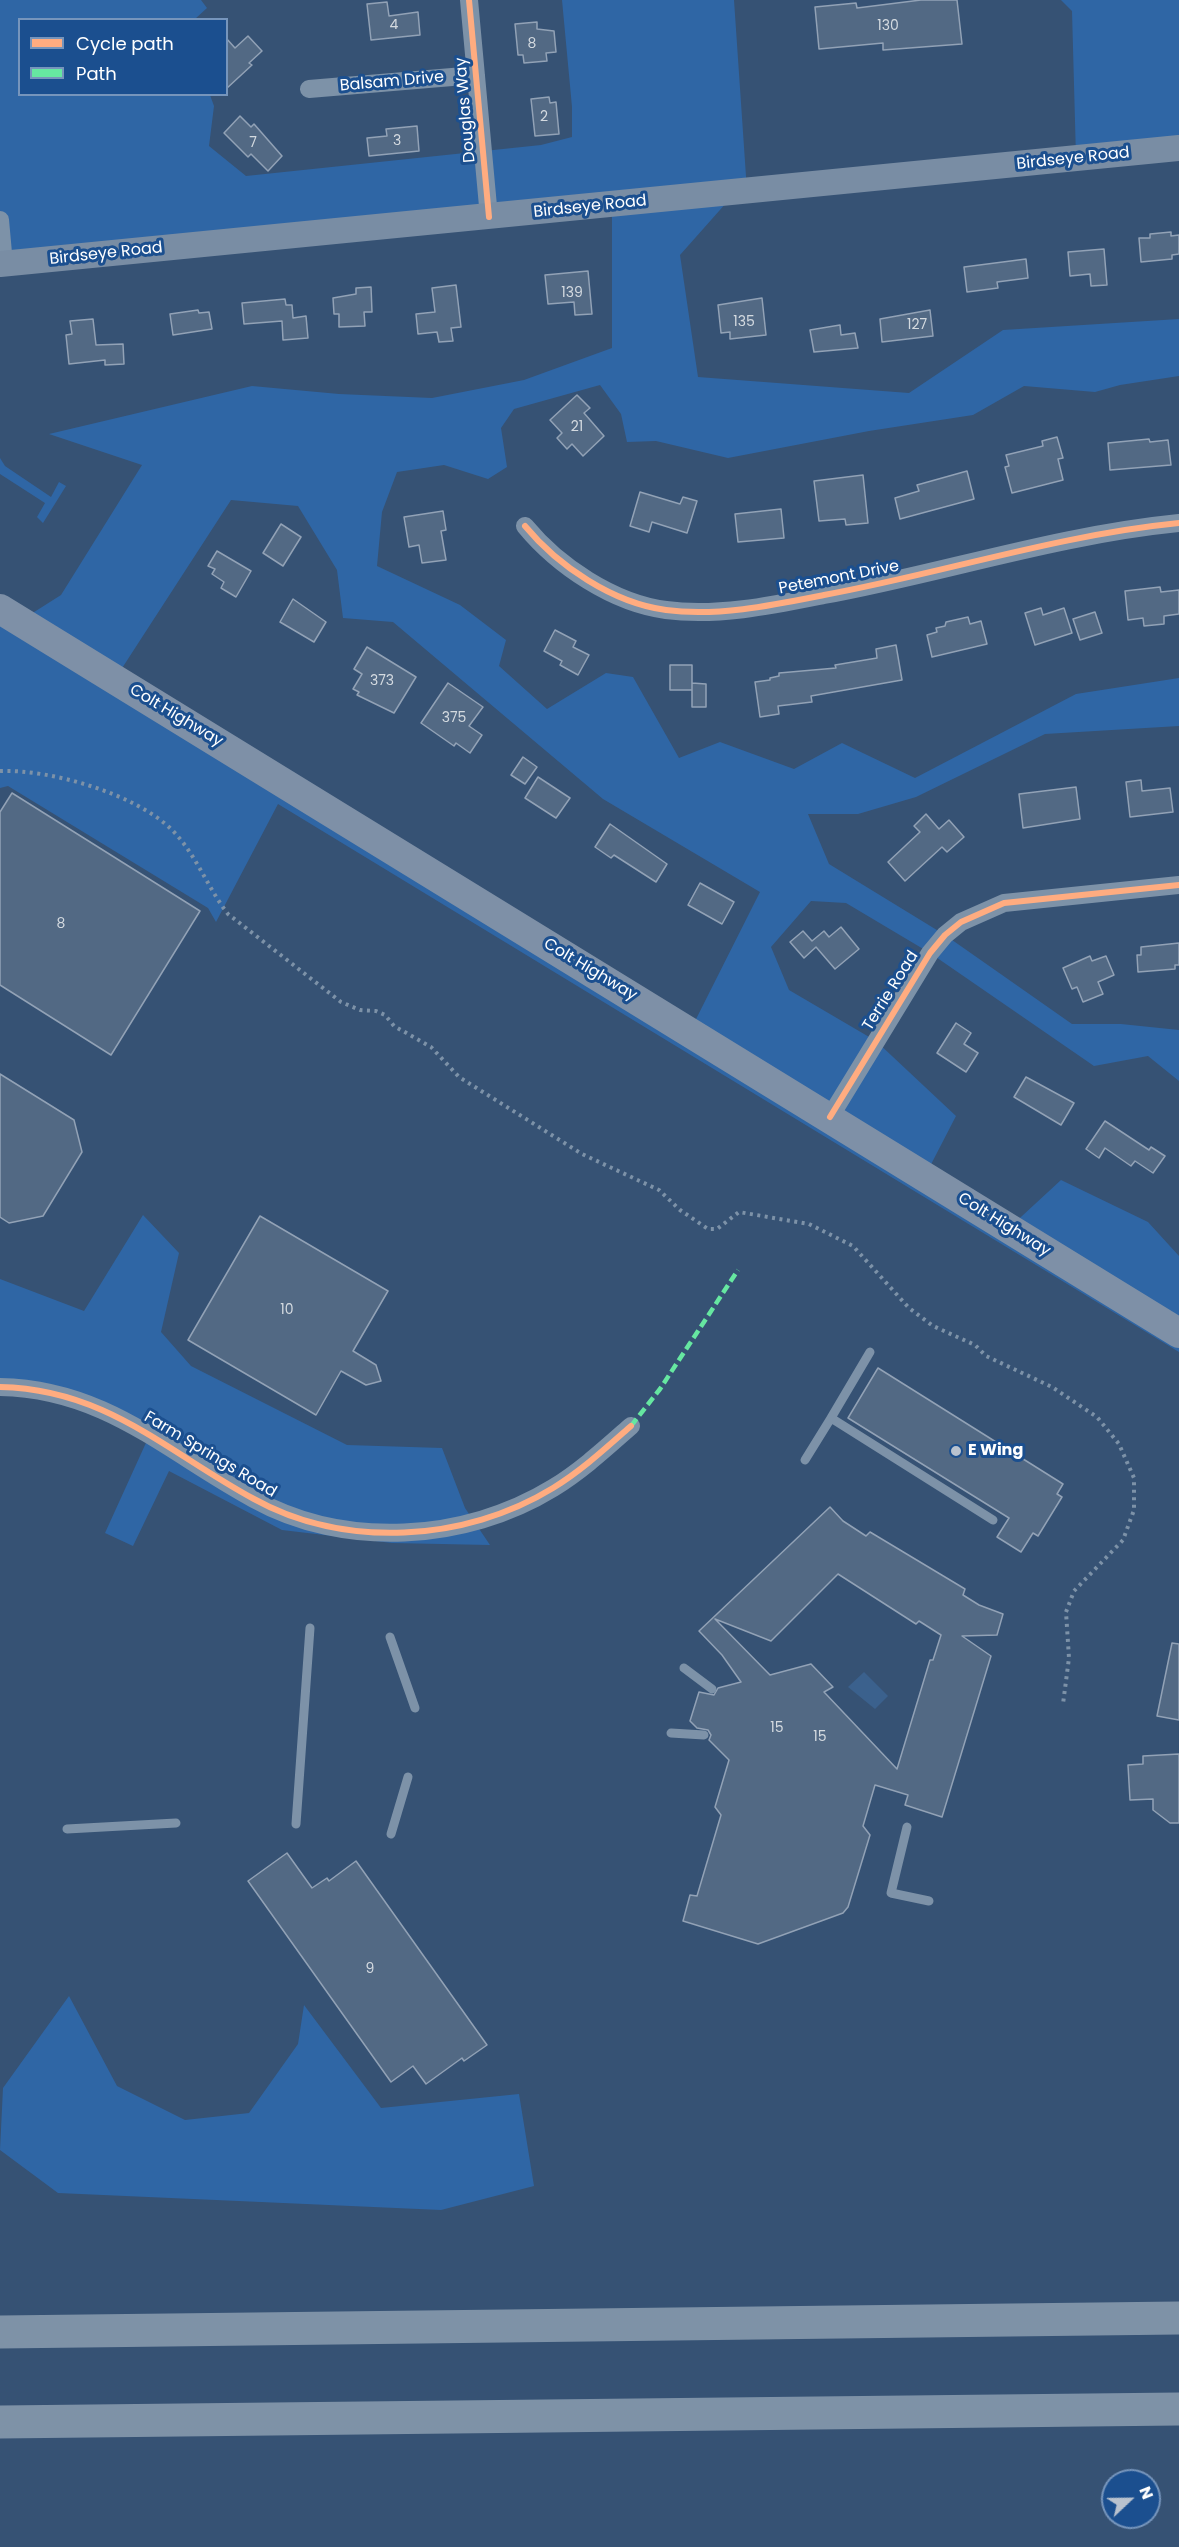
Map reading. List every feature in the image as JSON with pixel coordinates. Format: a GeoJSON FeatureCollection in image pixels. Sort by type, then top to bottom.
{"type":"FeatureCollection","features":[{"type":"Feature","properties":{"kind":"highway","name":"Colt Highway"},"geometry":{"type":"LineString","coordinates":[[0,609],[1179,1333]]}},
{"type":"Feature","properties":{"kind":"highway"},"geometry":{"type":"LineString","coordinates":[[0,2332],[1179,2318]]}},
{"type":"Feature","properties":{"kind":"highway"},"geometry":{"type":"LineString","coordinates":[[0,2422],[1179,2409]]}},
{"type":"Feature","properties":{"kind":"main road","name":"Birdseye Road"},"geometry":{"type":"LineString","coordinates":[[2,264],[1179,148]]}},
{"type":"Feature","properties":{"kind":"street","name":"Douglas Way"},"geometry":{"type":"LineString","coordinates":[[469,0],[489,217]]}},
{"type":"Feature","properties":{"kind":"street","name":"Balsam Drive"},"geometry":{"type":"LineString","coordinates":[[309,89],[476,75]]}},
{"type":"Feature","properties":{"kind":"street"},"geometry":{"type":"LineString","coordinates":[[0,220],[2,264]]}},
{"type":"Feature","properties":{"kind":"street","name":"Petemont Drive"},"geometry":{"type":"LineString","coordinates":[[525,526],[562,563],[606,588],[635,602],[655,608],[696,612],[790,602],[906,579],[1099,533],[1179,523]]}},
{"type":"Feature","properties":{"kind":"street","name":"Terrie Road"},"geometry":{"type":"LineString","coordinates":[[830,1117],[930,953],[945,935],[961,922],[982,911],[1020,901],[1179,885]]}},
{"type":"Feature","properties":{"kind":"street","name":"Farm Springs Road"},"geometry":{"type":"LineString","coordinates":[[0,1387],[39,1391],[98,1408],[150,1434],[253,1499],[287,1515],[324,1526],[376,1533],[435,1530],[463,1525],[523,1504],[553,1488],[580,1469],[631,1426]]}},
{"type":"Feature","properties":{"kind":"lane"},"geometry":{"type":"LineString","coordinates":[[805,1460],[870,1352]]}},
{"type":"Feature","properties":{"kind":"lane"},"geometry":{"type":"LineString","coordinates":[[831,1418],[993,1520]]}},
{"type":"Feature","properties":{"kind":"lane"},"geometry":{"type":"LineString","coordinates":[[296,1824],[310,1628]]}},
{"type":"Feature","properties":{"kind":"lane"},"geometry":{"type":"LineString","coordinates":[[390,1637],[415,1708]]}},
{"type":"Feature","properties":{"kind":"lane"},"geometry":{"type":"LineString","coordinates":[[684,1668],[712,1689]]}},
{"type":"Feature","properties":{"kind":"lane"},"geometry":{"type":"LineString","coordinates":[[670,1733],[704,1735]]}},
{"type":"Feature","properties":{"kind":"lane"},"geometry":{"type":"LineString","coordinates":[[391,1834],[408,1777]]}},
{"type":"Feature","properties":{"kind":"lane"},"geometry":{"type":"LineString","coordinates":[[66,1829],[176,1823]]}},
{"type":"Feature","properties":{"kind":"lane"},"geometry":{"type":"LineString","coordinates":[[907,1827],[891,1893],[929,1901]]}},
{"type":"Feature","properties":{"kind":"path"},"geometry":{"type":"LineString","coordinates":[[0,771],[51,777],[90,786],[149,810],[172,830],[190,853],[214,896],[228,914],[341,1002],[360,1010],[376,1011],[385,1015],[406,1034],[430,1047],[459,1077],[582,1154],[659,1190],[680,1210],[708,1229],[717,1229],[739,1212],[809,1224],[853,1246],[909,1308],[933,1326],[960,1336],[986,1356],[1052,1387],[1098,1417],[1119,1444],[1134,1478],[1134,1510],[1123,1540],[1074,1591],[1066,1612],[1069,1658],[1063,1704]]}},
{"type":"Feature","properties":{"kind":"shaded area"},"geometry":{"type":"Polygon","coordinates":[[[0,0],[201,0],[207,8],[196,18],[18,18],[18,96],[210,96],[214,106],[209,146],[246,176],[541,145],[572,137],[572,107],[562,0],[734,0],[747,191],[735,193],[680,255],[698,377],[909,393],[1003,330],[1179,319],[1179,376],[1120,385],[1095,392],[1024,386],[973,415],[869,431],[728,458],[656,441],[627,442],[621,414],[600,385],[514,409],[501,428],[507,467],[488,479],[444,465],[397,472],[382,512],[377,566],[460,605],[506,640],[499,666],[547,709],[606,673],[633,677],[679,758],[720,742],[794,769],[842,743],[915,778],[1076,694],[1179,678],[1179,726],[1045,734],[916,797],[858,814],[808,814],[829,864],[945,935],[1072,1024],[1121,1024],[1179,1030],[1179,1081],[1148,1056],[1094,1066],[930,953],[846,903],[811,901],[771,947],[789,990],[876,1041],[956,1116],[925,1176],[1009,1228],[1061,1180],[1148,1222],[1179,1256],[1179,1352],[278,804],[216,922],[208,908],[8,786],[0,788],[0,609],[20,621],[61,595],[142,465],[49,434],[252,386],[339,394],[432,398],[524,380],[612,348],[612,205],[0,264],[0,0]],[[231,500],[115,679],[690,1031],[760,892],[603,799],[393,622],[343,618],[337,570],[298,506],[231,500]]]}},
{"type":"Feature","properties":{"kind":"shaded area"},"geometry":{"type":"Polygon","coordinates":[[[1061,0],[1179,0],[1179,148],[1076,158],[1072,11],[1061,0]]]}},
{"type":"Feature","properties":{"kind":"shaded area"},"geometry":{"type":"Polygon","coordinates":[[[0,458],[5,466],[51,497],[59,482],[66,486],[43,523],[37,517],[45,503],[0,474],[0,458]]]}},
{"type":"Feature","properties":{"kind":"shaded area"},"geometry":{"type":"Polygon","coordinates":[[[143,1215],[179,1253],[161,1332],[191,1366],[347,1445],[442,1448],[465,1508],[490,1545],[392,1543],[282,1530],[169,1471],[133,1546],[105,1533],[150,1434],[122,1419],[0,1387],[0,1279],[84,1311],[143,1215]]]}},
{"type":"Feature","properties":{"kind":"shaded area"},"geometry":{"type":"Polygon","coordinates":[[[864,1672],[888,1696],[875,1709],[848,1687],[864,1672]]]}},
{"type":"Feature","properties":{"kind":"shaded area"},"geometry":{"type":"Polygon","coordinates":[[[69,1996],[117,2086],[185,2120],[249,2113],[298,2044],[304,2005],[381,2108],[519,2094],[534,2186],[441,2210],[58,2193],[0,2150],[3,2088],[69,1996]]]}},
{"type":"Feature","properties":{"kind":"building"},"geometry":{"type":"Polygon","coordinates":[[[921,0],[957,0],[962,44],[883,50],[883,43],[819,49],[815,7],[856,3],[857,8],[921,0]]]}},
{"type":"Feature","properties":{"kind":"building"},"geometry":{"type":"Polygon","coordinates":[[[387,2],[389,16],[418,12],[420,35],[371,40],[367,4],[387,2]]]}},
{"type":"Feature","properties":{"kind":"building"},"geometry":{"type":"Polygon","coordinates":[[[537,22],[537,29],[554,31],[556,52],[546,53],[547,61],[524,63],[523,55],[518,55],[515,24],[537,22]]]}},
{"type":"Feature","properties":{"kind":"building"},"geometry":{"type":"Polygon","coordinates":[[[248,36],[262,51],[249,63],[252,65],[228,87],[228,40],[235,48],[248,36]]]}},
{"type":"Feature","properties":{"kind":"building"},"geometry":{"type":"Polygon","coordinates":[[[549,97],[550,103],[556,102],[559,134],[535,136],[531,99],[549,97]]]}},
{"type":"Feature","properties":{"kind":"building"},"geometry":{"type":"Polygon","coordinates":[[[240,116],[251,127],[254,124],[282,156],[268,171],[251,154],[248,157],[224,133],[240,116]]]}},
{"type":"Feature","properties":{"kind":"building"},"geometry":{"type":"Polygon","coordinates":[[[417,126],[419,151],[369,156],[367,138],[387,136],[386,129],[417,126]]]}},
{"type":"Feature","properties":{"kind":"building"},"geometry":{"type":"Polygon","coordinates":[[[1171,232],[1171,236],[1179,235],[1179,254],[1172,255],[1172,259],[1141,262],[1139,238],[1150,238],[1150,234],[1171,232]]]}},
{"type":"Feature","properties":{"kind":"building"},"geometry":{"type":"Polygon","coordinates":[[[1104,249],[1107,285],[1091,286],[1090,274],[1070,276],[1068,252],[1104,249]]]}},
{"type":"Feature","properties":{"kind":"building"},"geometry":{"type":"Polygon","coordinates":[[[1026,259],[1028,278],[997,282],[998,288],[967,292],[964,267],[1026,259]]]}},
{"type":"Feature","properties":{"kind":"building"},"geometry":{"type":"Polygon","coordinates":[[[588,271],[592,314],[575,315],[574,302],[548,304],[545,275],[588,271]]]}},
{"type":"Feature","properties":{"kind":"building"},"geometry":{"type":"Polygon","coordinates":[[[456,285],[461,327],[451,328],[453,341],[439,342],[437,332],[418,334],[416,314],[435,312],[432,288],[456,285]]]}},
{"type":"Feature","properties":{"kind":"building"},"geometry":{"type":"Polygon","coordinates":[[[371,287],[372,312],[364,312],[365,326],[339,327],[339,314],[334,314],[333,298],[356,294],[356,288],[371,287]]]}},
{"type":"Feature","properties":{"kind":"building"},"geometry":{"type":"Polygon","coordinates":[[[762,298],[766,335],[730,339],[730,332],[721,333],[718,305],[762,298]]]}},
{"type":"Feature","properties":{"kind":"building"},"geometry":{"type":"Polygon","coordinates":[[[285,299],[286,305],[292,305],[293,318],[306,316],[308,338],[283,340],[282,321],[244,324],[242,303],[285,299]]]}},
{"type":"Feature","properties":{"kind":"building"},"geometry":{"type":"Polygon","coordinates":[[[198,310],[199,313],[209,312],[212,329],[173,335],[170,314],[198,310]]]}},
{"type":"Feature","properties":{"kind":"building"},"geometry":{"type":"Polygon","coordinates":[[[930,310],[933,336],[882,342],[880,319],[930,310]]]}},
{"type":"Feature","properties":{"kind":"building"},"geometry":{"type":"Polygon","coordinates":[[[93,319],[96,345],[123,344],[124,364],[105,365],[105,360],[69,364],[66,335],[72,334],[70,321],[93,319]]]}},
{"type":"Feature","properties":{"kind":"building"},"geometry":{"type":"Polygon","coordinates":[[[840,325],[841,335],[855,333],[858,348],[814,352],[810,330],[840,325]]]}},
{"type":"Feature","properties":{"kind":"building"},"geometry":{"type":"Polygon","coordinates":[[[577,395],[590,408],[584,413],[604,436],[583,456],[572,444],[567,449],[557,438],[562,433],[550,420],[577,395]]]}},
{"type":"Feature","properties":{"kind":"building"},"geometry":{"type":"Polygon","coordinates":[[[1057,437],[1063,458],[1058,459],[1063,480],[1012,493],[1005,467],[1009,466],[1006,455],[1043,446],[1042,441],[1057,437]]]}},
{"type":"Feature","properties":{"kind":"building"},"geometry":{"type":"Polygon","coordinates":[[[1149,439],[1150,442],[1168,440],[1171,465],[1110,470],[1108,443],[1149,439]]]}},
{"type":"Feature","properties":{"kind":"building"},"geometry":{"type":"Polygon","coordinates":[[[967,471],[974,499],[900,519],[895,498],[919,491],[917,485],[967,471]]]}},
{"type":"Feature","properties":{"kind":"building"},"geometry":{"type":"Polygon","coordinates":[[[863,475],[868,523],[846,525],[845,519],[819,521],[814,481],[863,475]]]}},
{"type":"Feature","properties":{"kind":"building"},"geometry":{"type":"Polygon","coordinates":[[[640,492],[680,504],[683,497],[697,501],[687,533],[652,522],[649,532],[630,526],[640,492]]]}},
{"type":"Feature","properties":{"kind":"building"},"geometry":{"type":"Polygon","coordinates":[[[781,509],[784,538],[738,542],[735,514],[781,509]]]}},
{"type":"Feature","properties":{"kind":"building"},"geometry":{"type":"Polygon","coordinates":[[[443,511],[446,530],[441,531],[446,560],[422,563],[419,545],[409,547],[404,517],[443,511]]]}},
{"type":"Feature","properties":{"kind":"building"},"geometry":{"type":"Polygon","coordinates":[[[281,524],[301,537],[283,566],[263,553],[281,524]]]}},
{"type":"Feature","properties":{"kind":"building"},"geometry":{"type":"Polygon","coordinates":[[[217,551],[251,571],[236,597],[221,588],[224,582],[212,574],[215,569],[208,566],[217,551]]]}},
{"type":"Feature","properties":{"kind":"building"},"geometry":{"type":"Polygon","coordinates":[[[1160,587],[1161,592],[1179,590],[1179,614],[1164,616],[1164,624],[1144,626],[1143,618],[1128,620],[1125,591],[1160,587]]]}},
{"type":"Feature","properties":{"kind":"building"},"geometry":{"type":"Polygon","coordinates":[[[293,599],[326,622],[314,642],[280,622],[293,599]]]}},
{"type":"Feature","properties":{"kind":"building"},"geometry":{"type":"Polygon","coordinates":[[[1041,608],[1043,615],[1064,608],[1072,633],[1035,645],[1025,613],[1041,608]]]}},
{"type":"Feature","properties":{"kind":"building"},"geometry":{"type":"Polygon","coordinates":[[[1095,612],[1102,633],[1080,640],[1073,619],[1095,612]]]}},
{"type":"Feature","properties":{"kind":"building"},"geometry":{"type":"Polygon","coordinates":[[[968,617],[970,624],[981,621],[987,644],[932,657],[927,635],[937,632],[936,628],[945,626],[946,622],[968,617]]]}},
{"type":"Feature","properties":{"kind":"building"},"geometry":{"type":"Polygon","coordinates":[[[555,630],[576,641],[573,647],[589,655],[578,675],[560,665],[562,661],[544,651],[555,630]]]}},
{"type":"Feature","properties":{"kind":"building"},"geometry":{"type":"Polygon","coordinates":[[[896,645],[902,680],[811,696],[812,702],[778,706],[779,714],[760,717],[755,682],[770,680],[770,678],[779,676],[779,673],[836,668],[835,665],[877,658],[876,649],[896,645]]]}},
{"type":"Feature","properties":{"kind":"building"},"geometry":{"type":"Polygon","coordinates":[[[367,647],[416,677],[394,713],[357,695],[359,692],[353,689],[362,674],[354,669],[367,647]]]}},
{"type":"Feature","properties":{"kind":"building"},"geometry":{"type":"Polygon","coordinates":[[[670,665],[692,665],[692,690],[670,690],[670,665]]]}},
{"type":"Feature","properties":{"kind":"building"},"geometry":{"type":"Polygon","coordinates":[[[448,683],[483,707],[469,726],[482,735],[470,753],[456,743],[454,746],[421,723],[448,683]]]}},
{"type":"Feature","properties":{"kind":"building"},"geometry":{"type":"Polygon","coordinates":[[[692,683],[706,684],[706,707],[692,707],[692,683]]]}},
{"type":"Feature","properties":{"kind":"building"},"geometry":{"type":"Polygon","coordinates":[[[523,757],[537,767],[525,784],[511,775],[523,757]]]}},
{"type":"Feature","properties":{"kind":"building"},"geometry":{"type":"Polygon","coordinates":[[[538,777],[570,798],[556,818],[525,798],[538,777]]]}},
{"type":"Feature","properties":{"kind":"building"},"geometry":{"type":"Polygon","coordinates":[[[1141,780],[1142,791],[1170,788],[1173,812],[1130,817],[1126,782],[1141,780]]]}},
{"type":"Feature","properties":{"kind":"building"},"geometry":{"type":"Polygon","coordinates":[[[1076,787],[1080,819],[1023,828],[1019,794],[1076,787]]]}},
{"type":"Feature","properties":{"kind":"building"},"geometry":{"type":"Polygon","coordinates":[[[12,793],[200,911],[111,1055],[0,985],[0,812],[12,793]]]}},
{"type":"Feature","properties":{"kind":"building"},"geometry":{"type":"Polygon","coordinates":[[[926,814],[939,829],[949,820],[964,837],[947,852],[942,847],[905,881],[888,862],[920,832],[914,826],[926,814]]]}},
{"type":"Feature","properties":{"kind":"building"},"geometry":{"type":"Polygon","coordinates":[[[610,824],[667,864],[656,882],[614,855],[611,858],[595,847],[610,824]]]}},
{"type":"Feature","properties":{"kind":"building"},"geometry":{"type":"Polygon","coordinates":[[[700,883],[734,902],[722,924],[688,905],[700,883]]]}},
{"type":"Feature","properties":{"kind":"building"},"geometry":{"type":"Polygon","coordinates":[[[841,927],[859,949],[835,969],[816,947],[804,958],[790,942],[803,931],[812,941],[824,931],[829,937],[841,927]]]}},
{"type":"Feature","properties":{"kind":"building"},"geometry":{"type":"Polygon","coordinates":[[[1179,943],[1179,965],[1175,965],[1175,969],[1138,972],[1137,955],[1141,955],[1141,947],[1179,943]]]}},
{"type":"Feature","properties":{"kind":"building"},"geometry":{"type":"Polygon","coordinates":[[[1090,956],[1092,961],[1106,956],[1114,975],[1098,982],[1103,994],[1083,1002],[1077,987],[1072,989],[1063,968],[1090,956]]]}},
{"type":"Feature","properties":{"kind":"building"},"geometry":{"type":"Polygon","coordinates":[[[956,1023],[971,1033],[964,1044],[978,1053],[966,1072],[937,1053],[956,1023]]]}},
{"type":"Feature","properties":{"kind":"building"},"geometry":{"type":"Polygon","coordinates":[[[0,1074],[74,1120],[82,1152],[43,1216],[9,1223],[0,1217],[0,1074]]]}},
{"type":"Feature","properties":{"kind":"building"},"geometry":{"type":"Polygon","coordinates":[[[1026,1077],[1074,1103],[1061,1125],[1014,1097],[1026,1077]]]}},
{"type":"Feature","properties":{"kind":"building"},"geometry":{"type":"Polygon","coordinates":[[[1105,1121],[1149,1150],[1151,1147],[1165,1156],[1153,1173],[1135,1161],[1131,1166],[1105,1148],[1099,1158],[1086,1149],[1105,1121]]]}},
{"type":"Feature","properties":{"kind":"building"},"geometry":{"type":"Polygon","coordinates":[[[260,1216],[388,1291],[353,1351],[376,1365],[381,1381],[366,1385],[341,1371],[316,1415],[188,1340],[260,1216]]]}},
{"type":"Feature","properties":{"kind":"building","name":"E Wing"},"geometry":{"type":"Polygon","coordinates":[[[878,1368],[1063,1484],[1057,1494],[1062,1497],[1038,1536],[1033,1533],[1021,1552],[997,1537],[1009,1518],[848,1418],[878,1368]]]}},
{"type":"Feature","properties":{"kind":"building"},"geometry":{"type":"Polygon","coordinates":[[[830,1507],[843,1521],[866,1536],[870,1532],[965,1589],[963,1595],[979,1605],[1003,1614],[997,1635],[962,1636],[991,1656],[942,1817],[905,1805],[908,1795],[875,1785],[863,1826],[870,1835],[848,1907],[843,1913],[758,1944],[683,1921],[690,1895],[697,1896],[721,1815],[715,1807],[729,1760],[709,1740],[711,1735],[708,1730],[697,1728],[690,1721],[699,1692],[714,1695],[718,1688],[741,1682],[722,1655],[699,1631],[830,1507]],[[838,1574],[771,1641],[715,1619],[770,1675],[811,1664],[833,1687],[824,1692],[897,1769],[930,1660],[933,1660],[941,1635],[919,1621],[916,1624],[838,1574]]]}},
{"type":"Feature","properties":{"kind":"building"},"geometry":{"type":"Polygon","coordinates":[[[1172,1643],[1179,1644],[1179,1720],[1157,1716],[1172,1643]]]}},
{"type":"Feature","properties":{"kind":"building"},"geometry":{"type":"Polygon","coordinates":[[[1179,1754],[1179,1823],[1170,1823],[1153,1810],[1153,1799],[1130,1800],[1128,1765],[1143,1764],[1143,1756],[1179,1754]]]}},
{"type":"Feature","properties":{"kind":"building"},"geometry":{"type":"Polygon","coordinates":[[[287,1853],[312,1888],[327,1878],[329,1881],[356,1861],[487,2045],[464,2061],[462,2058],[426,2084],[413,2066],[391,2082],[248,1881],[287,1853]]]}},
{"type":"Feature","properties":{"kind":"marked path"},"geometry":{"type":"LineString","coordinates":[[631,1426],[660,1389],[738,1270]]}},
{"type":"Feature","properties":{"kind":"cycle path"},"geometry":{"type":"LineString","coordinates":[[469,0],[489,217]]}},
{"type":"Feature","properties":{"kind":"cycle path"},"geometry":{"type":"LineString","coordinates":[[525,526],[538,541],[570,568],[607,591],[646,606],[685,612],[705,612],[785,603],[1089,536],[1179,523]]}},
{"type":"Feature","properties":{"kind":"cycle path"},"geometry":{"type":"LineString","coordinates":[[830,1117],[930,953],[945,935],[961,922],[1004,903],[1179,885]]}},
{"type":"Feature","properties":{"kind":"cycle path"},"geometry":{"type":"LineString","coordinates":[[0,1387],[38,1390],[104,1411],[163,1443],[254,1499],[289,1515],[326,1526],[365,1532],[404,1532],[443,1528],[482,1520],[519,1506],[553,1488],[573,1474],[631,1426]]}},
{"type":"Feature","properties":{"kind":"place","name":"E Wing"},"geometry":{"type":"Point","coordinates":[956,1451]}}]}
